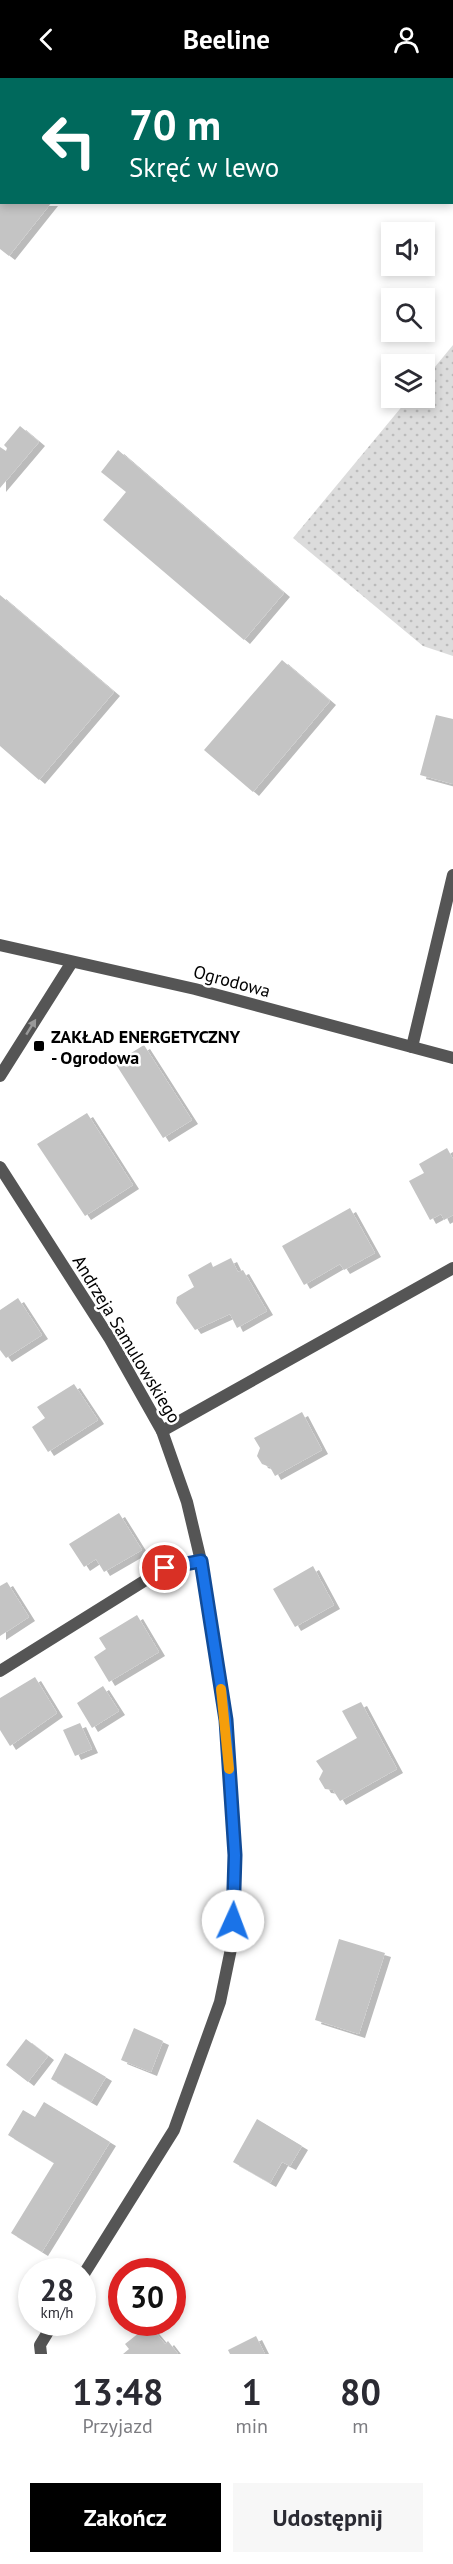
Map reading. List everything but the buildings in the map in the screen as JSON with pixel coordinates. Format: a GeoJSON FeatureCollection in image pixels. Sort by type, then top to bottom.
{"type":"FeatureCollection","features":[{"type":"Feature","properties":{"kind":"street"},"geometry":{"type":"LineString","coordinates":[[412,1047],[453,875]]}},
{"type":"Feature","properties":{"kind":"street","name":"Ogrodowa"},"geometry":{"type":"LineString","coordinates":[[0,945],[195,989],[453,1058]]}},
{"type":"Feature","properties":{"kind":"street"},"geometry":{"type":"LineString","coordinates":[[0,1076],[72,962]]}},
{"type":"Feature","properties":{"kind":"street","name":"Andrzeja Samulowskiego"},"geometry":{"type":"LineString","coordinates":[[0,1167],[110,1339],[162,1431],[187,1502],[201,1561],[226,1720],[235,1855],[232,1944],[220,2002],[174,2130],[94,2258]]}},
{"type":"Feature","properties":{"kind":"street"},"geometry":{"type":"LineString","coordinates":[[162,1431],[453,1268]]}},
{"type":"Feature","properties":{"kind":"street"},"geometry":{"type":"LineString","coordinates":[[0,1671],[165,1568],[201,1561]]}},
{"type":"Feature","properties":{"kind":"street"},"geometry":{"type":"LineString","coordinates":[[41,2354],[40,2345],[45,2336]]}},
{"type":"Feature","properties":{"kind":"shaded area"},"geometry":{"type":"Polygon","coordinates":[[[453,345],[453,656],[423,646],[293,538],[401,408],[435,408],[435,367],[453,345]]]}},
{"type":"Feature","properties":{"kind":"slow traffic"},"geometry":{"type":"LineString","coordinates":[[221,1689],[226,1720],[229,1769]]}},
{"type":"Feature","properties":{"kind":"place","name":"ZAKŁAD ENERGETYCZNY - Ogrodowa"},"geometry":{"type":"Point","coordinates":[39,1046]}},
{"type":"Feature","properties":{"kind":"route"},"geometry":{"type":"LineString","coordinates":[[165,1568],[201,1561],[226,1720],[235,1855],[233,1921]]}}]}
